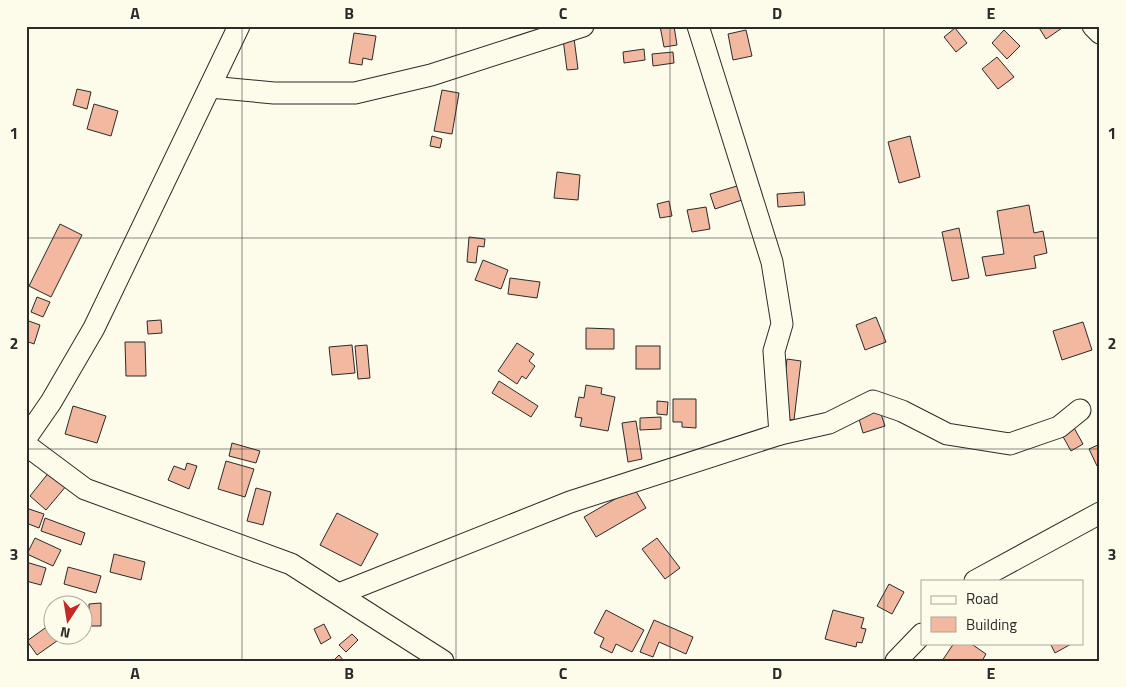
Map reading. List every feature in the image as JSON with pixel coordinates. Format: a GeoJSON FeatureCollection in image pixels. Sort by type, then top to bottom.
{"type":"FeatureCollection","features":[{"type":"Feature","properties":{"kind":"street"},"geometry":{"type":"LineString","coordinates":[[26,438],[51,402],[94,328],[239,26]]}},
{"type":"Feature","properties":{"kind":"street"},"geometry":{"type":"LineString","coordinates":[[210,87],[274,93],[355,93],[431,75],[583,26]]}},
{"type":"Feature","properties":{"kind":"street"},"geometry":{"type":"LineString","coordinates":[[698,26],[772,262],[782,324],[774,351],[780,434]]}},
{"type":"Feature","properties":{"kind":"street"},"geometry":{"type":"LineString","coordinates":[[1094,26],[1100,33]]}},
{"type":"Feature","properties":{"kind":"street"},"geometry":{"type":"LineString","coordinates":[[339,594],[570,502],[780,434],[829,423],[873,401],[902,411],[947,434],[1010,444],[1059,427],[1080,410]]}},
{"type":"Feature","properties":{"kind":"street"},"geometry":{"type":"LineString","coordinates":[[26,446],[85,489],[291,564],[443,661]]}},
{"type":"Feature","properties":{"kind":"street"},"geometry":{"type":"LineString","coordinates":[[977,580],[1100,513]]}},
{"type":"Feature","properties":{"kind":"street"},"geometry":{"type":"LineString","coordinates":[[896,661],[921,635]]}},
{"type":"Feature","properties":{"kind":"building"},"geometry":{"type":"Polygon","coordinates":[[[660,26],[674,26],[677,45],[664,47],[660,26]]]}},
{"type":"Feature","properties":{"kind":"building"},"geometry":{"type":"Polygon","coordinates":[[[1038,26],[1065,26],[1046,39],[1038,26]]]}},
{"type":"Feature","properties":{"kind":"building"},"geometry":{"type":"Polygon","coordinates":[[[955,28],[967,43],[956,52],[944,37],[955,28]]]}},
{"type":"Feature","properties":{"kind":"building"},"geometry":{"type":"Polygon","coordinates":[[[746,30],[752,56],[733,60],[728,34],[746,30]]]}},
{"type":"Feature","properties":{"kind":"building"},"geometry":{"type":"Polygon","coordinates":[[[1004,30],[1020,46],[1007,59],[992,43],[1004,30]]]}},
{"type":"Feature","properties":{"kind":"building"},"geometry":{"type":"Polygon","coordinates":[[[354,33],[376,36],[372,60],[363,58],[362,65],[349,63],[354,33]]]}},
{"type":"Feature","properties":{"kind":"building"},"geometry":{"type":"Polygon","coordinates":[[[574,38],[578,69],[567,70],[563,39],[574,38]]]}},
{"type":"Feature","properties":{"kind":"building"},"geometry":{"type":"Polygon","coordinates":[[[644,49],[645,60],[624,63],[623,52],[644,49]]]}},
{"type":"Feature","properties":{"kind":"building"},"geometry":{"type":"Polygon","coordinates":[[[673,52],[674,63],[653,66],[652,54],[673,52]]]}},
{"type":"Feature","properties":{"kind":"building"},"geometry":{"type":"Polygon","coordinates":[[[997,57],[1014,77],[998,89],[982,69],[997,57]]]}},
{"type":"Feature","properties":{"kind":"building"},"geometry":{"type":"Polygon","coordinates":[[[77,89],[91,92],[87,109],[73,105],[77,89]]]}},
{"type":"Feature","properties":{"kind":"building"},"geometry":{"type":"Polygon","coordinates":[[[442,90],[459,93],[452,134],[434,131],[442,90]]]}},
{"type":"Feature","properties":{"kind":"building"},"geometry":{"type":"Polygon","coordinates":[[[94,104],[118,111],[111,136],[87,129],[94,104]]]}},
{"type":"Feature","properties":{"kind":"building"},"geometry":{"type":"Polygon","coordinates":[[[432,136],[442,139],[440,148],[430,146],[432,136]]]}},
{"type":"Feature","properties":{"kind":"building"},"geometry":{"type":"Polygon","coordinates":[[[910,136],[920,177],[899,183],[888,142],[910,136]]]}},
{"type":"Feature","properties":{"kind":"building"},"geometry":{"type":"Polygon","coordinates":[[[557,172],[580,175],[578,200],[554,198],[557,172]]]}},
{"type":"Feature","properties":{"kind":"building"},"geometry":{"type":"Polygon","coordinates":[[[737,186],[742,200],[715,209],[710,194],[737,186]]]}},
{"type":"Feature","properties":{"kind":"building"},"geometry":{"type":"Polygon","coordinates":[[[804,192],[805,205],[778,207],[777,194],[804,192]]]}},
{"type":"Feature","properties":{"kind":"building"},"geometry":{"type":"Polygon","coordinates":[[[669,201],[672,216],[660,218],[657,204],[669,201]]]}},
{"type":"Feature","properties":{"kind":"building"},"geometry":{"type":"Polygon","coordinates":[[[1029,205],[1034,233],[1043,231],[1047,253],[1034,256],[1036,268],[986,276],[982,257],[1004,254],[997,211],[1029,205]]]}},
{"type":"Feature","properties":{"kind":"building"},"geometry":{"type":"Polygon","coordinates":[[[706,207],[710,229],[692,232],[687,210],[706,207]]]}},
{"type":"Feature","properties":{"kind":"building"},"geometry":{"type":"Polygon","coordinates":[[[60,224],[82,235],[51,297],[29,286],[60,224]]]}},
{"type":"Feature","properties":{"kind":"building"},"geometry":{"type":"Polygon","coordinates":[[[959,228],[969,278],[952,281],[942,232],[959,228]]]}},
{"type":"Feature","properties":{"kind":"building"},"geometry":{"type":"Polygon","coordinates":[[[469,237],[485,239],[484,247],[478,246],[476,263],[467,262],[469,237]]]}},
{"type":"Feature","properties":{"kind":"building"},"geometry":{"type":"Polygon","coordinates":[[[483,260],[508,270],[501,289],[475,280],[483,260]]]}},
{"type":"Feature","properties":{"kind":"building"},"geometry":{"type":"Polygon","coordinates":[[[510,278],[540,282],[537,298],[508,294],[510,278]]]}},
{"type":"Feature","properties":{"kind":"building"},"geometry":{"type":"Polygon","coordinates":[[[37,297],[50,302],[43,317],[31,312],[37,297]]]}},
{"type":"Feature","properties":{"kind":"building"},"geometry":{"type":"Polygon","coordinates":[[[876,317],[886,342],[865,350],[856,325],[876,317]]]}},
{"type":"Feature","properties":{"kind":"building"},"geometry":{"type":"Polygon","coordinates":[[[26,320],[40,325],[34,344],[26,341],[26,320]]]}},
{"type":"Feature","properties":{"kind":"building"},"geometry":{"type":"Polygon","coordinates":[[[161,320],[162,333],[148,334],[147,321],[161,320]]]}},
{"type":"Feature","properties":{"kind":"building"},"geometry":{"type":"Polygon","coordinates":[[[1083,322],[1092,350],[1062,360],[1053,331],[1083,322]]]}},
{"type":"Feature","properties":{"kind":"building"},"geometry":{"type":"Polygon","coordinates":[[[586,328],[614,329],[614,349],[586,349],[586,328]]]}},
{"type":"Feature","properties":{"kind":"building"},"geometry":{"type":"Polygon","coordinates":[[[125,342],[145,342],[146,376],[126,376],[125,342]]]}},
{"type":"Feature","properties":{"kind":"building"},"geometry":{"type":"Polygon","coordinates":[[[517,343],[534,354],[529,361],[535,366],[526,379],[522,376],[517,384],[498,371],[517,343]]]}},
{"type":"Feature","properties":{"kind":"building"},"geometry":{"type":"Polygon","coordinates":[[[352,345],[355,373],[332,375],[329,347],[352,345]]]}},
{"type":"Feature","properties":{"kind":"building"},"geometry":{"type":"Polygon","coordinates":[[[367,345],[370,378],[358,379],[355,346],[367,345]]]}},
{"type":"Feature","properties":{"kind":"building"},"geometry":{"type":"Polygon","coordinates":[[[636,346],[660,346],[660,369],[636,369],[636,346]]]}},
{"type":"Feature","properties":{"kind":"building"},"geometry":{"type":"Polygon","coordinates":[[[787,359],[801,361],[794,420],[780,419],[787,359]]]}},
{"type":"Feature","properties":{"kind":"building"},"geometry":{"type":"Polygon","coordinates":[[[499,381],[538,406],[531,417],[492,393],[499,381]]]}},
{"type":"Feature","properties":{"kind":"building"},"geometry":{"type":"Polygon","coordinates":[[[586,385],[602,388],[601,394],[615,397],[608,431],[580,426],[582,418],[575,417],[579,397],[584,398],[586,385]]]}},
{"type":"Feature","properties":{"kind":"building"},"geometry":{"type":"Polygon","coordinates":[[[673,399],[696,399],[696,428],[682,427],[682,422],[673,422],[673,399]]]}},
{"type":"Feature","properties":{"kind":"building"},"geometry":{"type":"Polygon","coordinates":[[[657,401],[668,402],[667,415],[657,414],[657,401]]]}},
{"type":"Feature","properties":{"kind":"building"},"geometry":{"type":"Polygon","coordinates":[[[878,405],[885,426],[863,433],[857,412],[878,405]]]}},
{"type":"Feature","properties":{"kind":"building"},"geometry":{"type":"Polygon","coordinates":[[[73,406],[106,416],[97,443],[65,434],[73,406]]]}},
{"type":"Feature","properties":{"kind":"building"},"geometry":{"type":"Polygon","coordinates":[[[661,417],[661,429],[640,430],[640,418],[661,417]]]}},
{"type":"Feature","properties":{"kind":"building"},"geometry":{"type":"Polygon","coordinates":[[[636,421],[642,459],[628,462],[622,423],[636,421]]]}},
{"type":"Feature","properties":{"kind":"building"},"geometry":{"type":"Polygon","coordinates":[[[1073,426],[1083,444],[1071,451],[1061,433],[1073,426]]]}},
{"type":"Feature","properties":{"kind":"building"},"geometry":{"type":"Polygon","coordinates":[[[232,443],[260,451],[256,463],[229,456],[232,443]]]}},
{"type":"Feature","properties":{"kind":"building"},"geometry":{"type":"Polygon","coordinates":[[[1100,444],[1100,465],[1097,466],[1089,449],[1100,444]]]}},
{"type":"Feature","properties":{"kind":"building"},"geometry":{"type":"Polygon","coordinates":[[[226,461],[254,469],[245,497],[218,489],[226,461]]]}},
{"type":"Feature","properties":{"kind":"building"},"geometry":{"type":"Polygon","coordinates":[[[187,463],[197,466],[189,489],[168,480],[174,466],[185,470],[187,463]]]}},
{"type":"Feature","properties":{"kind":"building"},"geometry":{"type":"Polygon","coordinates":[[[50,471],[67,485],[46,510],[30,496],[50,471]]]}},
{"type":"Feature","properties":{"kind":"building"},"geometry":{"type":"Polygon","coordinates":[[[256,488],[271,492],[263,525],[247,521],[256,488]]]}},
{"type":"Feature","properties":{"kind":"building"},"geometry":{"type":"Polygon","coordinates":[[[634,488],[646,508],[596,537],[584,517],[634,488]]]}},
{"type":"Feature","properties":{"kind":"building"},"geometry":{"type":"Polygon","coordinates":[[[26,508],[44,514],[39,528],[26,523],[26,508]]]}},
{"type":"Feature","properties":{"kind":"building"},"geometry":{"type":"Polygon","coordinates":[[[337,513],[378,534],[361,566],[320,545],[337,513]]]}},
{"type":"Feature","properties":{"kind":"building"},"geometry":{"type":"Polygon","coordinates":[[[45,518],[85,533],[81,545],[41,531],[45,518]]]}},
{"type":"Feature","properties":{"kind":"building"},"geometry":{"type":"Polygon","coordinates":[[[35,538],[61,550],[53,566],[27,554],[35,538]]]}},
{"type":"Feature","properties":{"kind":"building"},"geometry":{"type":"Polygon","coordinates":[[[657,538],[680,568],[665,579],[642,549],[657,538]]]}},
{"type":"Feature","properties":{"kind":"building"},"geometry":{"type":"Polygon","coordinates":[[[114,554],[145,562],[141,580],[110,572],[114,554]]]}},
{"type":"Feature","properties":{"kind":"building"},"geometry":{"type":"Polygon","coordinates":[[[26,562],[46,568],[41,585],[26,581],[26,562]]]}},
{"type":"Feature","properties":{"kind":"building"},"geometry":{"type":"Polygon","coordinates":[[[68,567],[101,576],[96,593],[64,584],[68,567]]]}},
{"type":"Feature","properties":{"kind":"building"},"geometry":{"type":"Polygon","coordinates":[[[889,584],[904,592],[892,614],[877,606],[889,584]]]}},
{"type":"Feature","properties":{"kind":"building"},"geometry":{"type":"Polygon","coordinates":[[[101,603],[101,626],[92,626],[92,604],[101,603]]]}},
{"type":"Feature","properties":{"kind":"building"},"geometry":{"type":"Polygon","coordinates":[[[606,610],[644,630],[632,652],[616,644],[612,653],[600,647],[604,638],[594,633],[606,610]]]}},
{"type":"Feature","properties":{"kind":"building"},"geometry":{"type":"Polygon","coordinates":[[[833,610],[864,618],[861,628],[866,629],[862,643],[857,642],[856,647],[825,639],[833,610]]]}},
{"type":"Feature","properties":{"kind":"building"},"geometry":{"type":"Polygon","coordinates":[[[654,620],[693,637],[686,654],[659,642],[653,657],[640,652],[654,620]]]}},
{"type":"Feature","properties":{"kind":"building"},"geometry":{"type":"Polygon","coordinates":[[[324,624],[331,638],[321,644],[314,629],[324,624]]]}},
{"type":"Feature","properties":{"kind":"building"},"geometry":{"type":"Polygon","coordinates":[[[42,630],[42,644],[53,644],[37,655],[27,641],[42,630]]]}},
{"type":"Feature","properties":{"kind":"building"},"geometry":{"type":"Polygon","coordinates":[[[352,634],[358,640],[346,652],[339,645],[352,634]]]}},
{"type":"Feature","properties":{"kind":"building"},"geometry":{"type":"Polygon","coordinates":[[[953,644],[971,644],[986,654],[982,661],[942,661],[953,644]]]}},
{"type":"Feature","properties":{"kind":"building"},"geometry":{"type":"Polygon","coordinates":[[[1050,644],[1071,644],[1055,653],[1050,644]]]}},
{"type":"Feature","properties":{"kind":"building"},"geometry":{"type":"Polygon","coordinates":[[[339,655],[344,661],[333,661],[339,655]]]}}]}
